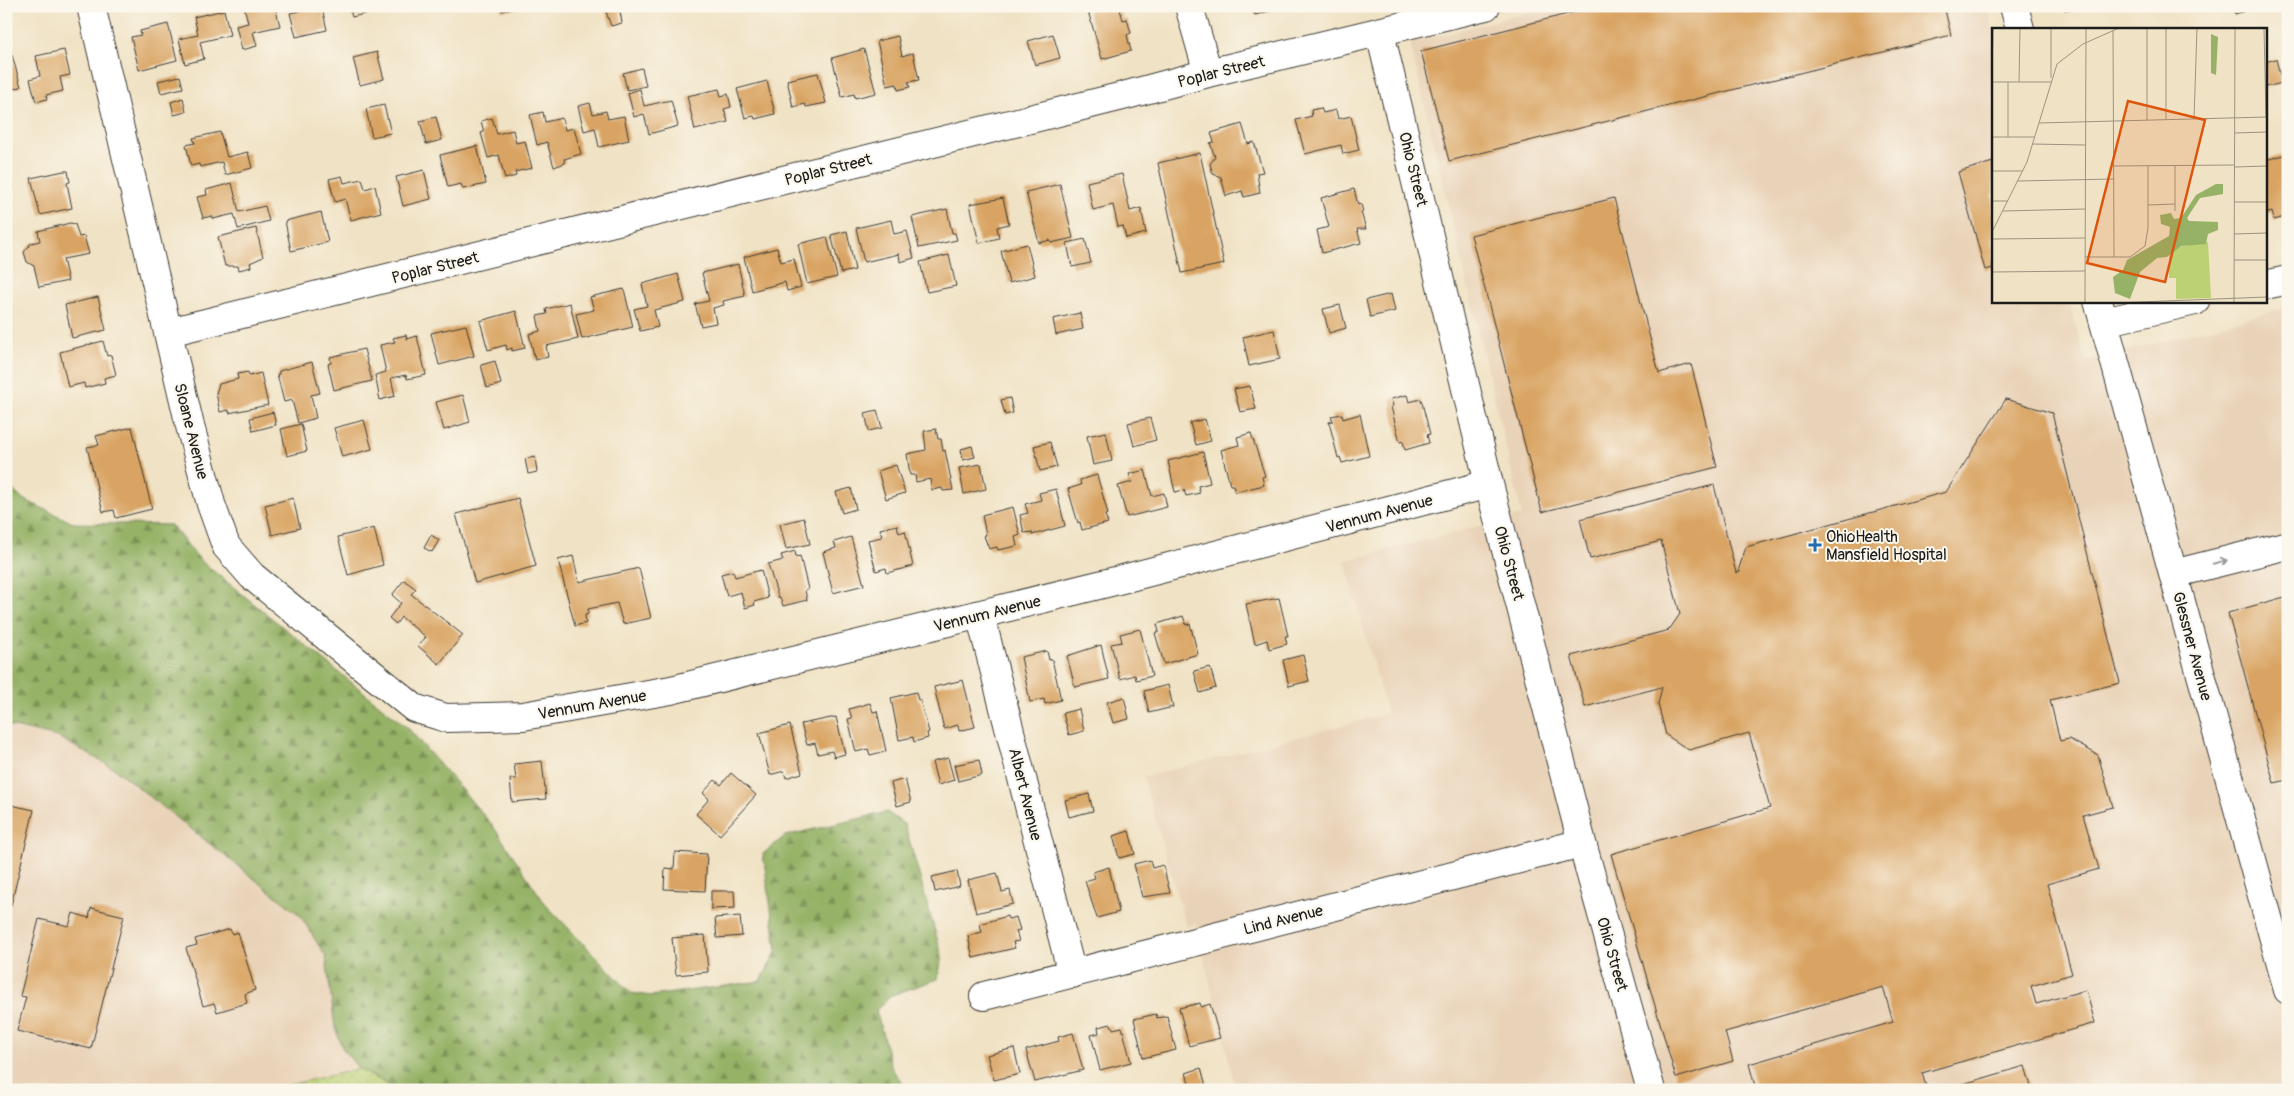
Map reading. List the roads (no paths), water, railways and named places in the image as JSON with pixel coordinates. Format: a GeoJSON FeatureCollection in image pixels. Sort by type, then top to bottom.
{"type":"FeatureCollection","features":[{"type":"Feature","properties":{"kind":"street","name":"Sloane Avenue"},"geometry":{"type":"LineString","coordinates":[[91,6],[208,496],[226,546],[252,576],[414,708],[446,718],[480,718]]}},
{"type":"Feature","properties":{"kind":"street"},"geometry":{"type":"LineString","coordinates":[[1189,6],[1208,73]]}},
{"type":"Feature","properties":{"kind":"street","name":"Poplar Street"},"geometry":{"type":"LineString","coordinates":[[170,332],[1104,101],[1208,73],[1486,6]]}},
{"type":"Feature","properties":{"kind":"street"},"geometry":{"type":"LineString","coordinates":[[2014,6],[2020,28]]}},
{"type":"Feature","properties":{"kind":"street","name":"Ohio Street"},"geometry":{"type":"LineString","coordinates":[[1380,33],[1489,484],[1582,842],[1651,1090]]}},
{"type":"Feature","properties":{"kind":"street"},"geometry":{"type":"LineString","coordinates":[[2266,285],[2288,280]]}},
{"type":"Feature","properties":{"kind":"street"},"geometry":{"type":"LineString","coordinates":[[2101,312],[2186,302]]}},
{"type":"Feature","properties":{"kind":"street","name":"Glessner Avenue"},"geometry":{"type":"LineString","coordinates":[[2101,312],[2173,574],[2282,946],[2288,990]]}},
{"type":"Feature","properties":{"kind":"street","name":"Vennum Avenue"},"geometry":{"type":"LineString","coordinates":[[480,718],[523,716],[671,690],[796,661],[1111,582],[1489,484]]}},
{"type":"Feature","properties":{"kind":"street"},"geometry":{"type":"LineString","coordinates":[[2173,574],[2288,545]]}},
{"type":"Feature","properties":{"kind":"street","name":"Albert Avenue"},"geometry":{"type":"LineString","coordinates":[[980,614],[1072,974]]}},
{"type":"Feature","properties":{"kind":"street","name":"Lind Avenue"},"geometry":{"type":"LineString","coordinates":[[984,996],[1582,842]]}},
{"type":"Feature","properties":{"kind":"place","name":"OhioHealth Mansfield Hospital"},"geometry":{"type":"Point","coordinates":[1815,545]}}]}
